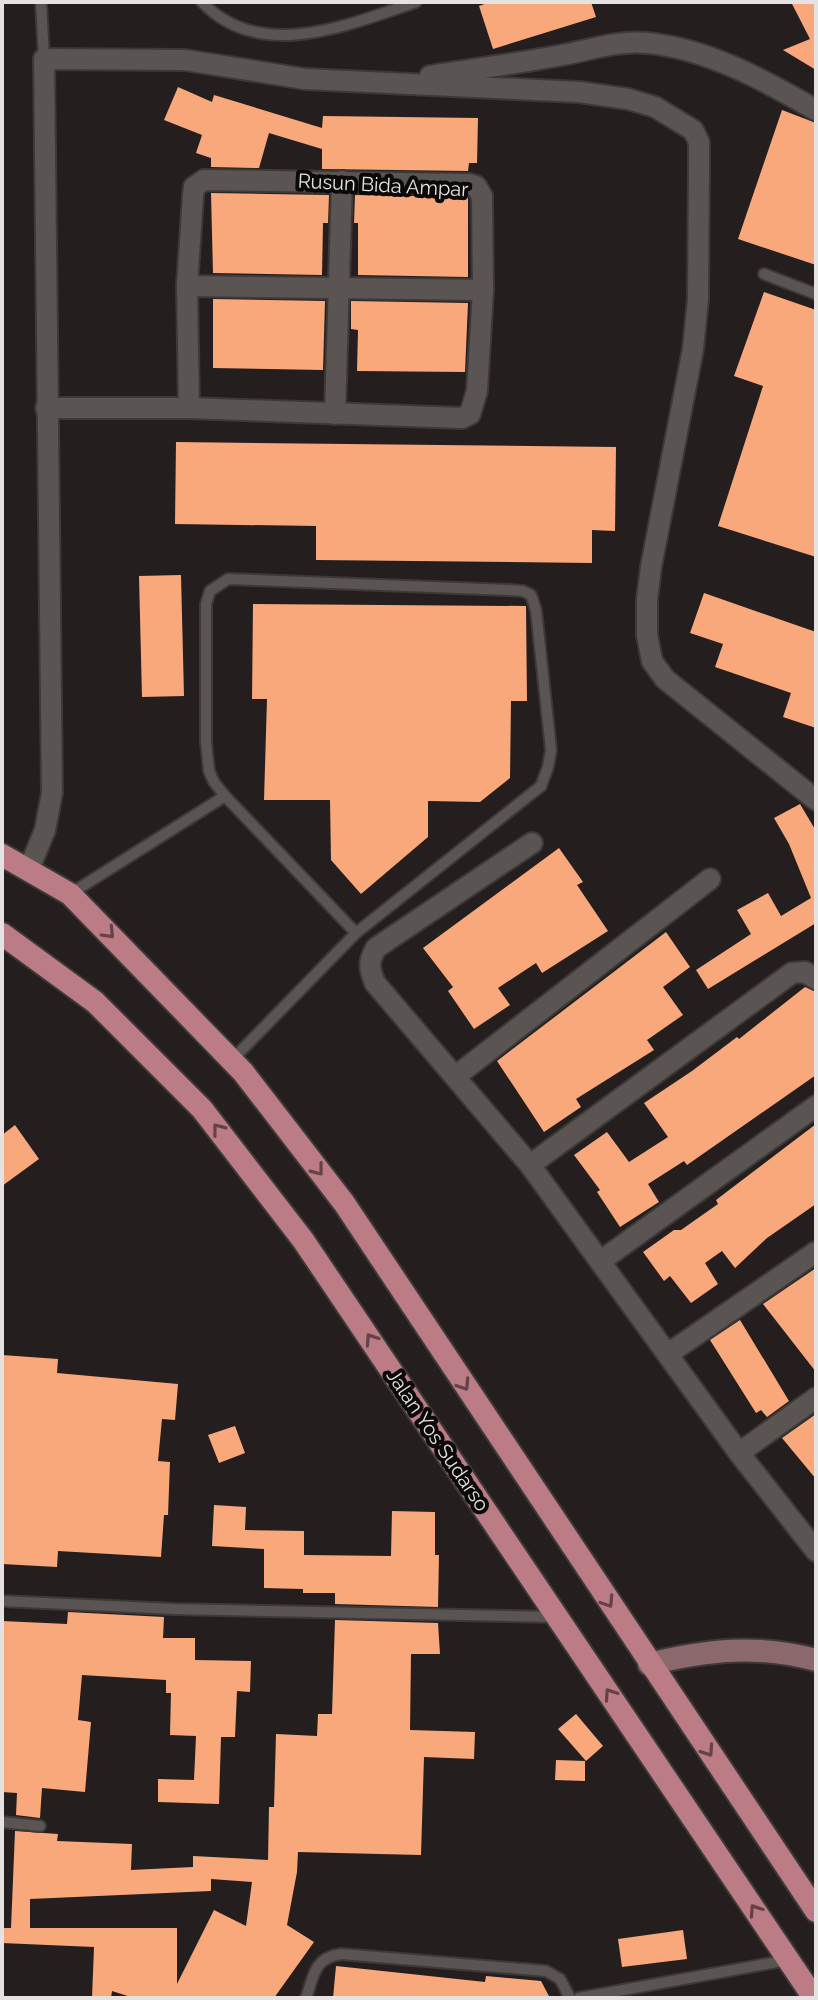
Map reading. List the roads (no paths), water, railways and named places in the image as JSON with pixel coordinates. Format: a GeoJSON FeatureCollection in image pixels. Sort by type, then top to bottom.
{"type":"FeatureCollection","features":[{"type":"Feature","properties":{"kind":"main road"},"geometry":{"type":"LineString","coordinates":[[2,855],[70,894],[231,1061],[344,1203],[816,1911]]}},
{"type":"Feature","properties":{"kind":"main road","name":"Jalan Yos Sudarso"},"geometry":{"type":"LineString","coordinates":[[2,934],[95,1002],[202,1109],[303,1240],[814,1998]]}},
{"type":"Feature","properties":{"kind":"main road"},"geometry":{"type":"LineString","coordinates":[[649,1664],[698,1652],[737,1649],[816,1660]]}},
{"type":"Feature","properties":{"kind":"street"},"geometry":{"type":"LineString","coordinates":[[387,83],[559,56],[617,43],[649,43],[713,58],[767,82],[816,110]]}},
{"type":"Feature","properties":{"kind":"street"},"geometry":{"type":"LineString","coordinates":[[29,869],[45,830],[52,793],[44,59],[185,60],[305,79],[579,92],[655,107],[693,130],[699,142],[698,299],[693,349],[651,567],[647,635],[652,661],[665,679],[816,800]]}},
{"type":"Feature","properties":{"kind":"street","name":"Rusun Bida Ampar"},"geometry":{"type":"LineString","coordinates":[[46,408],[189,408],[462,418],[470,414],[477,391],[483,290],[482,196],[476,186],[204,180],[194,187],[187,286],[189,408]]}},
{"type":"Feature","properties":{"kind":"street"},"geometry":{"type":"LineString","coordinates":[[335,414],[342,181]]}},
{"type":"Feature","properties":{"kind":"street"},"geometry":{"type":"LineString","coordinates":[[187,286],[483,290]]}},
{"type":"Feature","properties":{"kind":"street"},"geometry":{"type":"LineString","coordinates":[[532,843],[376,948],[369,969],[375,983],[530,1165],[602,1260],[739,1453],[812,1542]]}},
{"type":"Feature","properties":{"kind":"street"},"geometry":{"type":"LineString","coordinates":[[456,1076],[710,879]]}},
{"type":"Feature","properties":{"kind":"street"},"geometry":{"type":"LineString","coordinates":[[530,1165],[792,973],[805,972],[816,979]]}},
{"type":"Feature","properties":{"kind":"street"},"geometry":{"type":"LineString","coordinates":[[602,1260],[816,1106]]}},
{"type":"Feature","properties":{"kind":"street"},"geometry":{"type":"LineString","coordinates":[[668,1354],[816,1252]]}},
{"type":"Feature","properties":{"kind":"street"},"geometry":{"type":"LineString","coordinates":[[739,1453],[816,1398]]}},
{"type":"Feature","properties":{"kind":"lane"},"geometry":{"type":"LineString","coordinates":[[41,2],[44,59]]}},
{"type":"Feature","properties":{"kind":"lane"},"geometry":{"type":"LineString","coordinates":[[202,2],[237,29],[278,36],[335,30],[416,2]]}},
{"type":"Feature","properties":{"kind":"lane"},"geometry":{"type":"LineString","coordinates":[[764,274],[816,294]]}},
{"type":"Feature","properties":{"kind":"lane"},"geometry":{"type":"LineString","coordinates":[[231,1061],[356,933],[541,786],[551,750],[536,610],[531,595],[509,590],[228,579],[210,591],[206,604],[206,742],[209,771],[225,796],[356,933]]}},
{"type":"Feature","properties":{"kind":"lane"},"geometry":{"type":"LineString","coordinates":[[70,894],[225,796]]}},
{"type":"Feature","properties":{"kind":"lane"},"geometry":{"type":"LineString","coordinates":[[2,1601],[174,1609],[558,1617]]}},
{"type":"Feature","properties":{"kind":"lane"},"geometry":{"type":"LineString","coordinates":[[2,1822],[40,1826]]}},
{"type":"Feature","properties":{"kind":"lane"},"geometry":{"type":"LineString","coordinates":[[306,1998],[322,1960],[341,1954],[546,1971],[560,1979],[570,1998]]}},
{"type":"Feature","properties":{"kind":"lane"},"geometry":{"type":"LineString","coordinates":[[579,1998],[788,1960]]}}]}
